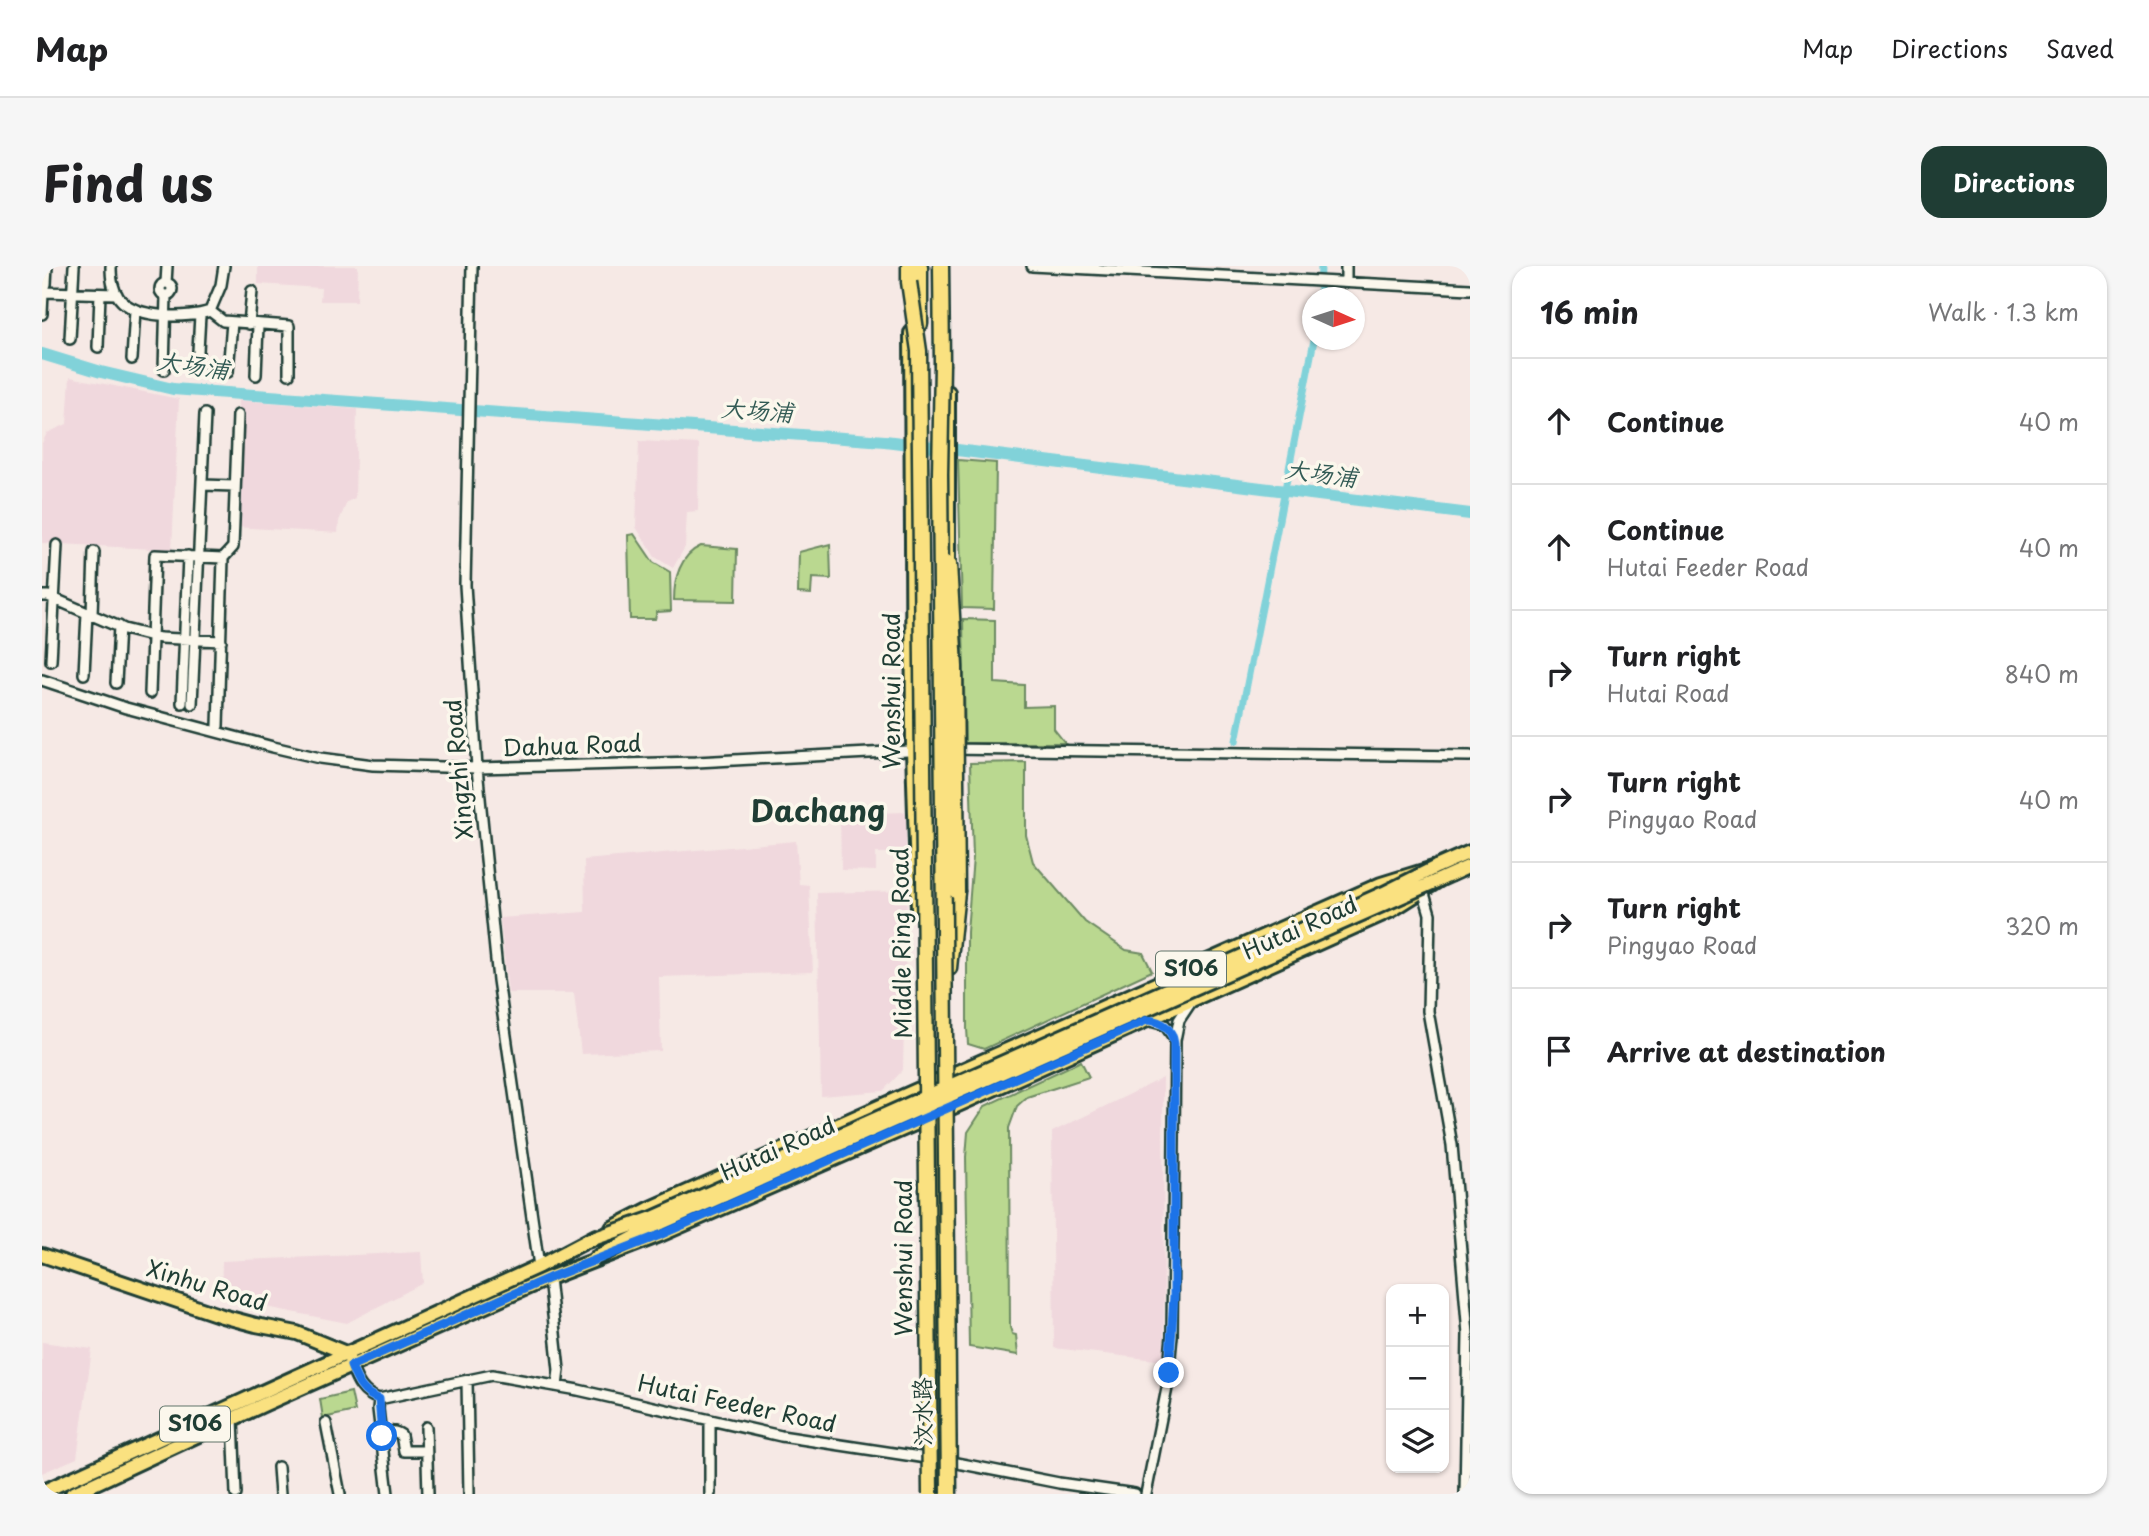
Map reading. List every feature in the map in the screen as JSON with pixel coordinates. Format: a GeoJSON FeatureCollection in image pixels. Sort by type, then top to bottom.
{"type":"FeatureCollection","features":[{"type":"Feature","properties":{"kind":"highway"},"geometry":{"type":"LineString","coordinates":[[910,266],[919,351]]}},
{"type":"Feature","properties":{"kind":"highway","name":"Middle Ring Road"},"geometry":{"type":"LineString","coordinates":[[920,266],[929,1494]]}},
{"type":"Feature","properties":{"kind":"highway","name":"Middle Ring Road"},"geometry":{"type":"LineString","coordinates":[[941,266],[940,457],[949,1494]]}},
{"type":"Feature","properties":{"kind":"highway"},"geometry":{"type":"LineString","coordinates":[[940,457],[953,608],[957,892],[948,977]]}},
{"type":"Feature","properties":{"kind":"main road","name":"Wenshui Road"},"geometry":{"type":"LineString","coordinates":[[910,266],[913,750],[923,1087],[937,1113],[940,1460],[929,1494]]}},
{"type":"Feature","properties":{"kind":"main road"},"geometry":{"type":"LineString","coordinates":[[947,266],[949,475],[946,749],[949,1078]]}},
{"type":"Feature","properties":{"kind":"main road","name":"Hutai Road"},"geometry":{"type":"LineString","coordinates":[[594,1259],[656,1226],[1439,873],[1470,852]]}},
{"type":"Feature","properties":{"kind":"main road","name":"Hutai Road"},"geometry":{"type":"LineString","coordinates":[[72,1494],[233,1419],[649,1209],[1381,884],[1470,866]]}},
{"type":"Feature","properties":{"kind":"main road","name":"Hutai Road"},"geometry":{"type":"LineString","coordinates":[[587,1241],[653,1218],[1384,894],[1439,873]]}},
{"type":"Feature","properties":{"kind":"main road","name":"Hutai Road"},"geometry":{"type":"LineString","coordinates":[[42,1492],[349,1359],[594,1259],[660,1235],[1195,999],[1392,910],[1423,890],[1439,873]]}},
{"type":"Feature","properties":{"kind":"main road","name":"汶水路"},"geometry":{"type":"LineString","coordinates":[[939,1494],[935,1211],[937,1113],[949,1078]]}},
{"type":"Feature","properties":{"kind":"main road","name":"Wenshui Road"},"geometry":{"type":"LineString","coordinates":[[937,1113],[925,1243],[925,1301],[940,1460],[949,1494]]}},
{"type":"Feature","properties":{"kind":"main road"},"geometry":{"type":"LineString","coordinates":[[925,1243],[935,1211]]}},
{"type":"Feature","properties":{"kind":"main road","name":"Xinhu Road"},"geometry":{"type":"LineString","coordinates":[[42,1255],[222,1316],[297,1333],[349,1359]]}},
{"type":"Feature","properties":{"kind":"main road"},"geometry":{"type":"LineString","coordinates":[[925,1301],[936,1329]]}},
{"type":"Feature","properties":{"kind":"street"},"geometry":{"type":"LineString","coordinates":[[42,314],[47,266]]}},
{"type":"Feature","properties":{"kind":"street"},"geometry":{"type":"LineString","coordinates":[[70,339],[74,266]]}},
{"type":"Feature","properties":{"kind":"street"},"geometry":{"type":"LineString","coordinates":[[111,266],[111,281],[120,300],[135,310],[165,315],[200,315],[210,311],[221,285],[224,266]]}},
{"type":"Feature","properties":{"kind":"street"},"geometry":{"type":"LineString","coordinates":[[164,370],[166,295],[161,293],[160,288],[166,283],[167,266]]}},
{"type":"Feature","properties":{"kind":"street","name":"Xingzhi Road"},"geometry":{"type":"LineString","coordinates":[[472,266],[465,585],[477,768],[505,1044],[539,1266]]}},
{"type":"Feature","properties":{"kind":"street"},"geometry":{"type":"LineString","coordinates":[[1032,266],[1470,289]]}},
{"type":"Feature","properties":{"kind":"street"},"geometry":{"type":"LineString","coordinates":[[1346,266],[1346,282]]}},
{"type":"Feature","properties":{"kind":"street"},"geometry":{"type":"LineString","coordinates":[[252,291],[256,375]]}},
{"type":"Feature","properties":{"kind":"street"},"geometry":{"type":"LineString","coordinates":[[43,292],[117,295]]}},
{"type":"Feature","properties":{"kind":"street"},"geometry":{"type":"LineString","coordinates":[[98,347],[100,294]]}},
{"type":"Feature","properties":{"kind":"street"},"geometry":{"type":"LineString","coordinates":[[132,359],[135,310]]}},
{"type":"Feature","properties":{"kind":"street"},"geometry":{"type":"LineString","coordinates":[[210,311],[223,321],[232,323],[289,326],[289,374]]}},
{"type":"Feature","properties":{"kind":"street"},"geometry":{"type":"LineString","coordinates":[[197,369],[200,315]]}},
{"type":"Feature","properties":{"kind":"street"},"geometry":{"type":"LineString","coordinates":[[228,372],[232,323]]}},
{"type":"Feature","properties":{"kind":"street"},"geometry":{"type":"LineString","coordinates":[[187,704],[193,556],[202,485],[205,414]]}},
{"type":"Feature","properties":{"kind":"street"},"geometry":{"type":"LineString","coordinates":[[218,726],[223,558],[233,547],[238,415]]}},
{"type":"Feature","properties":{"kind":"street"},"geometry":{"type":"LineString","coordinates":[[202,485],[235,486]]}},
{"type":"Feature","properties":{"kind":"street"},"geometry":{"type":"LineString","coordinates":[[51,661],[57,545]]}},
{"type":"Feature","properties":{"kind":"street"},"geometry":{"type":"LineString","coordinates":[[83,674],[94,552]]}},
{"type":"Feature","properties":{"kind":"street"},"geometry":{"type":"LineString","coordinates":[[150,694],[155,555],[223,558]]}},
{"type":"Feature","properties":{"kind":"street"},"geometry":{"type":"LineString","coordinates":[[42,596],[151,636],[221,641]]}},
{"type":"Feature","properties":{"kind":"street"},"geometry":{"type":"LineString","coordinates":[[116,683],[119,626]]}},
{"type":"Feature","properties":{"kind":"street","name":"Dahua Road"},"geometry":{"type":"LineString","coordinates":[[42,680],[126,708],[320,758],[373,765],[477,768],[696,762],[946,749],[1470,756]]}},
{"type":"Feature","properties":{"kind":"street"},"geometry":{"type":"LineString","coordinates":[[1423,890],[1430,914],[1428,1011],[1449,1123],[1469,1352],[1465,1494]]}},
{"type":"Feature","properties":{"kind":"street"},"geometry":{"type":"LineString","coordinates":[[1174,1044],[1180,1017],[1195,999]]}},
{"type":"Feature","properties":{"kind":"street"},"geometry":{"type":"LineString","coordinates":[[1146,1494],[1167,1388],[1172,1336],[1174,1044],[1173,1035],[1167,1027],[1158,1021],[1147,1020]]}},
{"type":"Feature","properties":{"kind":"street"},"geometry":{"type":"LineString","coordinates":[[1459,1217],[1470,1216]]}},
{"type":"Feature","properties":{"kind":"street"},"geometry":{"type":"LineString","coordinates":[[549,1278],[559,1370],[557,1386]]}},
{"type":"Feature","properties":{"kind":"street"},"geometry":{"type":"LineString","coordinates":[[349,1359],[362,1389],[379,1399],[388,1494]]}},
{"type":"Feature","properties":{"kind":"street","name":"Hutai Feeder Road"},"geometry":{"type":"LineString","coordinates":[[379,1399],[492,1375],[557,1386],[781,1436],[1135,1494]]}},
{"type":"Feature","properties":{"kind":"street"},"geometry":{"type":"LineString","coordinates":[[467,1380],[469,1494]]}},
{"type":"Feature","properties":{"kind":"street"},"geometry":{"type":"LineString","coordinates":[[233,1419],[236,1494]]}},
{"type":"Feature","properties":{"kind":"street"},"geometry":{"type":"LineString","coordinates":[[710,1420],[710,1494]]}},
{"type":"Feature","properties":{"kind":"street"},"geometry":{"type":"LineString","coordinates":[[327,1423],[340,1494]]}},
{"type":"Feature","properties":{"kind":"street"},"geometry":{"type":"LineString","coordinates":[[426,1427],[428,1494]]}},
{"type":"Feature","properties":{"kind":"street"},"geometry":{"type":"LineString","coordinates":[[382,1436],[391,1431],[396,1432],[401,1435],[404,1451],[426,1451]]}},
{"type":"Feature","properties":{"kind":"street"},"geometry":{"type":"LineString","coordinates":[[278,1467],[280,1494]]}},
{"type":"Feature","properties":{"kind":"street"},"geometry":{"type":"LineString","coordinates":[[72,1494],[73,1479]]}},
{"type":"Feature","properties":{"kind":"shaded area"},"geometry":{"type":"Polygon","coordinates":[[[258,266],[358,266],[357,301],[320,301],[321,288],[258,284],[258,266]]]}},
{"type":"Feature","properties":{"kind":"shaded area"},"geometry":{"type":"Polygon","coordinates":[[[70,377],[179,399],[172,550],[42,543],[42,443],[47,433],[67,424],[70,377]]]}},
{"type":"Feature","properties":{"kind":"shaded area"},"geometry":{"type":"Polygon","coordinates":[[[238,400],[357,409],[355,498],[347,502],[339,521],[338,533],[234,527],[238,400]]]}},
{"type":"Feature","properties":{"kind":"shaded area"},"geometry":{"type":"Polygon","coordinates":[[[639,441],[699,444],[698,511],[687,512],[685,547],[673,568],[655,557],[636,527],[639,441]]]}},
{"type":"Feature","properties":{"kind":"shaded area"},"geometry":{"type":"Polygon","coordinates":[[[906,812],[906,853],[876,853],[876,871],[841,870],[840,814],[906,812]]]}},
{"type":"Feature","properties":{"kind":"shaded area"},"geometry":{"type":"Polygon","coordinates":[[[796,841],[799,884],[809,885],[813,972],[659,977],[661,1051],[581,1054],[574,993],[508,993],[500,918],[585,912],[584,860],[796,841]]]}},
{"type":"Feature","properties":{"kind":"shaded area"},"geometry":{"type":"Polygon","coordinates":[[[907,891],[903,1070],[883,1091],[821,1096],[817,893],[907,891]]]}},
{"type":"Feature","properties":{"kind":"shaded area"},"geometry":{"type":"Polygon","coordinates":[[[1163,1078],[1164,1361],[1054,1348],[1052,1132],[1163,1078]]]}},
{"type":"Feature","properties":{"kind":"shaded area"},"geometry":{"type":"Polygon","coordinates":[[[421,1252],[423,1283],[347,1323],[221,1298],[222,1261],[421,1252]]]}},
{"type":"Feature","properties":{"kind":"shaded area"},"geometry":{"type":"Polygon","coordinates":[[[42,1342],[92,1349],[77,1458],[42,1473],[42,1342]]]}},
{"type":"Feature","properties":{"kind":"green space"},"geometry":{"type":"Polygon","coordinates":[[[958,460],[996,463],[994,609],[962,608],[958,460]]]}},
{"type":"Feature","properties":{"kind":"green space"},"geometry":{"type":"Polygon","coordinates":[[[634,534],[653,562],[670,572],[671,611],[657,612],[655,619],[630,619],[628,535],[634,534]]]}},
{"type":"Feature","properties":{"kind":"green space"},"geometry":{"type":"Polygon","coordinates":[[[830,544],[831,579],[812,578],[811,594],[798,593],[799,552],[830,544]]]}},
{"type":"Feature","properties":{"kind":"green space"},"geometry":{"type":"Polygon","coordinates":[[[701,546],[737,549],[736,601],[674,600],[675,584],[683,562],[701,546]]]}},
{"type":"Feature","properties":{"kind":"green space"},"geometry":{"type":"Polygon","coordinates":[[[963,619],[995,620],[995,683],[1024,685],[1024,707],[1054,706],[1054,729],[1065,743],[965,743],[963,619]]]}},
{"type":"Feature","properties":{"kind":"green space"},"geometry":{"type":"Polygon","coordinates":[[[1026,762],[1026,835],[1033,862],[1085,922],[1126,950],[1143,953],[1152,971],[984,1049],[968,1044],[967,1029],[967,932],[973,857],[970,763],[1026,762]]]}},
{"type":"Feature","properties":{"kind":"green space"},"geometry":{"type":"Polygon","coordinates":[[[1081,1061],[1089,1077],[1027,1097],[1017,1106],[1009,1128],[1010,1327],[1012,1334],[1016,1335],[1018,1355],[969,1347],[966,1157],[968,1132],[985,1106],[1081,1061]]]}},
{"type":"Feature","properties":{"kind":"green space"},"geometry":{"type":"Polygon","coordinates":[[[351,1392],[355,1411],[323,1418],[320,1399],[351,1392]]]}},
{"type":"Feature","properties":{"kind":"waterway"},"geometry":{"type":"LineString","coordinates":[[1320,287],[1321,266]]}},
{"type":"Feature","properties":{"kind":"waterway"},"geometry":{"type":"LineString","coordinates":[[1236,741],[1312,350]]}},
{"type":"Feature","properties":{"kind":"waterway","name":"大场浦"},"geometry":{"type":"LineString","coordinates":[[42,354],[101,372],[173,389],[885,441],[1470,514]]}},
{"type":"Feature","properties":{"kind":"district","name":"Dachang"},"geometry":{"type":"Point","coordinates":[818,812]}},
{"type":"Feature","properties":{"kind":"route"},"geometry":{"type":"LineString","coordinates":[[382,1436],[379,1399],[362,1389],[351,1366],[549,1278],[660,1235],[1147,1020],[1158,1021],[1167,1027],[1173,1035],[1174,1044],[1174,1295],[1169,1373]]}}]}
